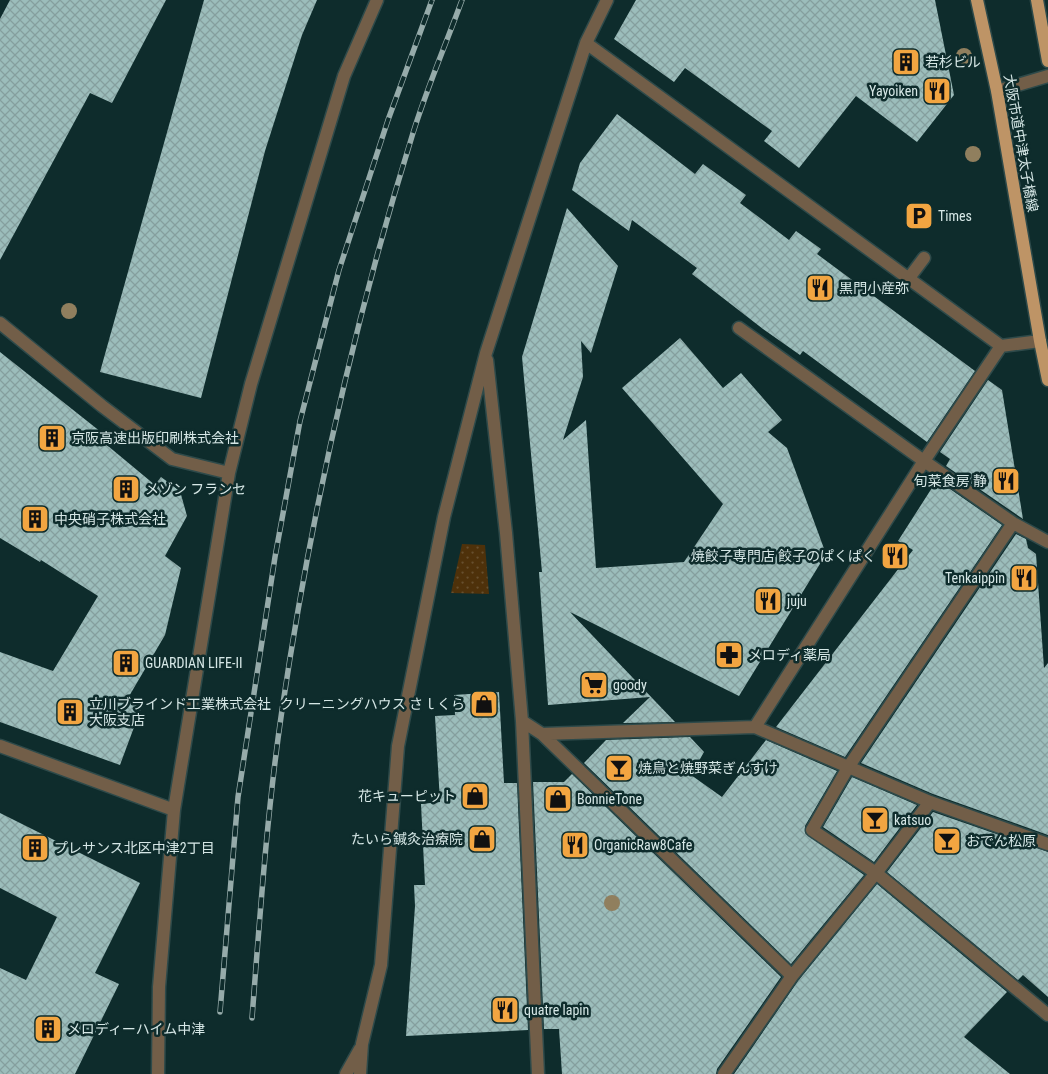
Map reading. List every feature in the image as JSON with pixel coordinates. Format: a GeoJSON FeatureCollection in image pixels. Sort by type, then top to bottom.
{"type":"FeatureCollection","features":[{"type":"Feature","properties":{"kind":"main road","name":"大阪市道中津太子橋線"},"geometry":{"type":"LineString","coordinates":[[977,0],[997,91],[1048,380]]}},
{"type":"Feature","properties":{"kind":"main road"},"geometry":{"type":"LineString","coordinates":[[1037,0],[1048,61]]}},
{"type":"Feature","properties":{"kind":"street"},"geometry":{"type":"LineString","coordinates":[[158,1074],[159,986],[174,810],[229,473],[251,384],[344,76],[377,0]]}},
{"type":"Feature","properties":{"kind":"street"},"geometry":{"type":"LineString","coordinates":[[360,1074],[362,1044],[381,965],[398,746],[444,517],[486,353],[586,43],[607,0]]}},
{"type":"Feature","properties":{"kind":"street"},"geometry":{"type":"LineString","coordinates":[[586,43],[1000,346],[1040,341]]}},
{"type":"Feature","properties":{"kind":"street"},"geometry":{"type":"LineString","coordinates":[[997,91],[1048,76]]}},
{"type":"Feature","properties":{"kind":"street"},"geometry":{"type":"LineString","coordinates":[[909,278],[924,258]]}},
{"type":"Feature","properties":{"kind":"street"},"geometry":{"type":"LineString","coordinates":[[0,323],[102,406],[172,458],[229,473]]}},
{"type":"Feature","properties":{"kind":"street"},"geometry":{"type":"LineString","coordinates":[[739,328],[1013,523],[1048,542]]}},
{"type":"Feature","properties":{"kind":"street"},"geometry":{"type":"LineString","coordinates":[[755,727],[924,461],[1000,346]]}},
{"type":"Feature","properties":{"kind":"street"},"geometry":{"type":"LineString","coordinates":[[486,353],[506,533],[522,721],[538,1074]]}},
{"type":"Feature","properties":{"kind":"street"},"geometry":{"type":"LineString","coordinates":[[1013,523],[848,766],[812,830],[876,873],[1048,1014]]}},
{"type":"Feature","properties":{"kind":"street"},"geometry":{"type":"LineString","coordinates":[[522,721],[542,734],[792,976]]}},
{"type":"Feature","properties":{"kind":"street"},"geometry":{"type":"LineString","coordinates":[[542,734],[755,727],[930,802],[1048,844]]}},
{"type":"Feature","properties":{"kind":"street"},"geometry":{"type":"LineString","coordinates":[[0,746],[174,810]]}},
{"type":"Feature","properties":{"kind":"street"},"geometry":{"type":"LineString","coordinates":[[724,1074],[792,976],[876,873],[930,802]]}},
{"type":"Feature","properties":{"kind":"street"},"geometry":{"type":"LineString","coordinates":[[346,1074],[362,1044]]}},
{"type":"Feature","properties":{"kind":"shaded area"},"geometry":{"type":"Polygon","coordinates":[[[462,544],[485,545],[489,594],[451,593],[462,544]]]}},
{"type":"Feature","properties":{"kind":"building"},"geometry":{"type":"Polygon","coordinates":[[[10,0],[166,0],[112,103],[90,93],[0,260],[0,19],[10,0]]]}},
{"type":"Feature","properties":{"kind":"building"},"geometry":{"type":"Polygon","coordinates":[[[204,0],[317,0],[302,35],[265,151],[201,398],[100,372],[204,0]]]}},
{"type":"Feature","properties":{"kind":"building"},"geometry":{"type":"Polygon","coordinates":[[[636,0],[935,0],[954,95],[917,142],[856,96],[799,168],[764,141],[772,131],[685,68],[674,82],[614,39],[636,0]]]}},
{"type":"Feature","properties":{"kind":"building"},"geometry":{"type":"Polygon","coordinates":[[[617,114],[695,174],[703,164],[746,195],[740,203],[789,240],[796,231],[821,249],[817,254],[975,371],[927,442],[803,351],[800,355],[763,329],[692,274],[697,268],[632,220],[629,231],[572,190],[580,163],[617,114]]]}},
{"type":"Feature","properties":{"kind":"building"},"geometry":{"type":"Polygon","coordinates":[[[567,208],[618,266],[591,353],[581,341],[583,377],[563,440],[586,420],[596,568],[684,562],[723,504],[622,388],[680,338],[723,388],[741,373],[782,420],[768,432],[787,448],[826,554],[739,696],[570,612],[675,722],[623,723],[650,697],[548,705],[539,572],[542,572],[522,357],[567,208]]]}},
{"type":"Feature","properties":{"kind":"building"},"geometry":{"type":"Polygon","coordinates":[[[0,352],[106,436],[102,441],[155,485],[161,477],[180,491],[187,516],[165,556],[181,568],[165,635],[128,698],[143,703],[120,765],[0,722],[0,652],[53,671],[98,596],[41,560],[40,562],[0,538],[0,352]]]}},
{"type":"Feature","properties":{"kind":"building"},"geometry":{"type":"Polygon","coordinates":[[[988,380],[1002,390],[1023,519],[946,466],[950,459],[940,452],[988,380]]]}},
{"type":"Feature","properties":{"kind":"building"},"geometry":{"type":"Polygon","coordinates":[[[937,480],[1002,525],[845,757],[776,727],[913,550],[898,541],[937,480]]]}},
{"type":"Feature","properties":{"kind":"building"},"geometry":{"type":"Polygon","coordinates":[[[1016,534],[1026,539],[1028,548],[1036,554],[1044,668],[1048,663],[1048,835],[933,794],[861,763],[1016,534]]]}},
{"type":"Feature","properties":{"kind":"building"},"geometry":{"type":"Polygon","coordinates":[[[499,692],[504,783],[517,783],[528,1030],[406,1036],[415,906],[414,885],[425,885],[421,804],[440,802],[435,716],[455,715],[454,695],[499,692]]]}},
{"type":"Feature","properties":{"kind":"building"},"geometry":{"type":"Polygon","coordinates":[[[690,737],[704,752],[691,775],[722,797],[766,740],[837,771],[805,826],[805,833],[864,875],[791,964],[584,763],[606,740],[690,737]]]}},
{"type":"Feature","properties":{"kind":"building"},"geometry":{"type":"Polygon","coordinates":[[[572,774],[781,977],[717,1069],[716,1074],[562,1074],[559,1029],[544,1029],[533,782],[564,782],[572,774]]]}},
{"type":"Feature","properties":{"kind":"building"},"geometry":{"type":"Polygon","coordinates":[[[852,777],[917,805],[874,862],[823,827],[852,777]]]}},
{"type":"Feature","properties":{"kind":"building"},"geometry":{"type":"Polygon","coordinates":[[[933,812],[1048,852],[1048,997],[1023,975],[1018,980],[887,872],[933,812]]]}},
{"type":"Feature","properties":{"kind":"building"},"geometry":{"type":"Polygon","coordinates":[[[0,813],[140,883],[95,973],[119,984],[75,1074],[0,1074],[0,968],[26,980],[57,917],[0,888],[0,813]]]}},
{"type":"Feature","properties":{"kind":"building"},"geometry":{"type":"Polygon","coordinates":[[[877,884],[1007,992],[964,1037],[1010,1074],[734,1074],[798,981],[877,884]]]}},
{"type":"Feature","properties":{"kind":"railway"},"geometry":{"type":"LineString","coordinates":[[220,1012],[238,797],[275,557],[300,421],[339,270],[388,120],[432,0]]}},
{"type":"Feature","properties":{"kind":"railway"},"geometry":{"type":"LineString","coordinates":[[252,1018],[264,864],[277,748],[306,564],[321,491],[353,347],[392,204],[418,116],[462,0]]}},
{"type":"Feature","properties":{"kind":"place","name":"若杉ビル"},"geometry":{"type":"Point","coordinates":[906,62]}},
{"type":"Feature","properties":{"kind":"place","name":"Yayoiken"},"geometry":{"type":"Point","coordinates":[937,91]}},
{"type":"Feature","properties":{"kind":"place","name":"Times"},"geometry":{"type":"Point","coordinates":[919,216]}},
{"type":"Feature","properties":{"kind":"place","name":"黒門小産弥"},"geometry":{"type":"Point","coordinates":[820,288]}},
{"type":"Feature","properties":{"kind":"place","name":"京阪高速出版印刷株式会社"},"geometry":{"type":"Point","coordinates":[52,438]}},
{"type":"Feature","properties":{"kind":"place","name":"旬菜食房 静"},"geometry":{"type":"Point","coordinates":[1006,481]}},
{"type":"Feature","properties":{"kind":"place","name":"メゾン フランセ"},"geometry":{"type":"Point","coordinates":[126,489]}},
{"type":"Feature","properties":{"kind":"place","name":"中央硝子株式会社"},"geometry":{"type":"Point","coordinates":[35,519]}},
{"type":"Feature","properties":{"kind":"place","name":"焼餃子専門店 餃子のぱくぱく"},"geometry":{"type":"Point","coordinates":[895,556]}},
{"type":"Feature","properties":{"kind":"place","name":"Tenkaippin"},"geometry":{"type":"Point","coordinates":[1024,578]}},
{"type":"Feature","properties":{"kind":"place","name":"juju"},"geometry":{"type":"Point","coordinates":[768,601]}},
{"type":"Feature","properties":{"kind":"place","name":"メロディ薬局"},"geometry":{"type":"Point","coordinates":[729,655]}},
{"type":"Feature","properties":{"kind":"place","name":"GUARDIAN LIFE-II"},"geometry":{"type":"Point","coordinates":[126,663]}},
{"type":"Feature","properties":{"kind":"place","name":"goody"},"geometry":{"type":"Point","coordinates":[594,685]}},
{"type":"Feature","properties":{"kind":"place","name":"クリーニングハウス さｌくら"},"geometry":{"type":"Point","coordinates":[484,704]}},
{"type":"Feature","properties":{"kind":"place","name":"立川ブラインド工業株式会社 大阪支店"},"geometry":{"type":"Point","coordinates":[70,712]}},
{"type":"Feature","properties":{"kind":"place","name":"焼鳥と焼野菜ぎんすけ"},"geometry":{"type":"Point","coordinates":[619,768]}},
{"type":"Feature","properties":{"kind":"place","name":"花キューピット"},"geometry":{"type":"Point","coordinates":[475,796]}},
{"type":"Feature","properties":{"kind":"place","name":"BonnieTone"},"geometry":{"type":"Point","coordinates":[558,799]}},
{"type":"Feature","properties":{"kind":"place","name":"katsuo"},"geometry":{"type":"Point","coordinates":[875,820]}},
{"type":"Feature","properties":{"kind":"place","name":"たいら鍼灸治療院"},"geometry":{"type":"Point","coordinates":[482,839]}},
{"type":"Feature","properties":{"kind":"place","name":"おでん松原"},"geometry":{"type":"Point","coordinates":[947,841]}},
{"type":"Feature","properties":{"kind":"place","name":"OrganicRaw8Cafe"},"geometry":{"type":"Point","coordinates":[575,845]}},
{"type":"Feature","properties":{"kind":"place","name":"プレサンス北区中津2丁目"},"geometry":{"type":"Point","coordinates":[35,848]}},
{"type":"Feature","properties":{"kind":"place","name":"quatre lapin"},"geometry":{"type":"Point","coordinates":[505,1010]}},
{"type":"Feature","properties":{"kind":"place","name":"メロディーハイム中津"},"geometry":{"type":"Point","coordinates":[48,1029]}}]}
